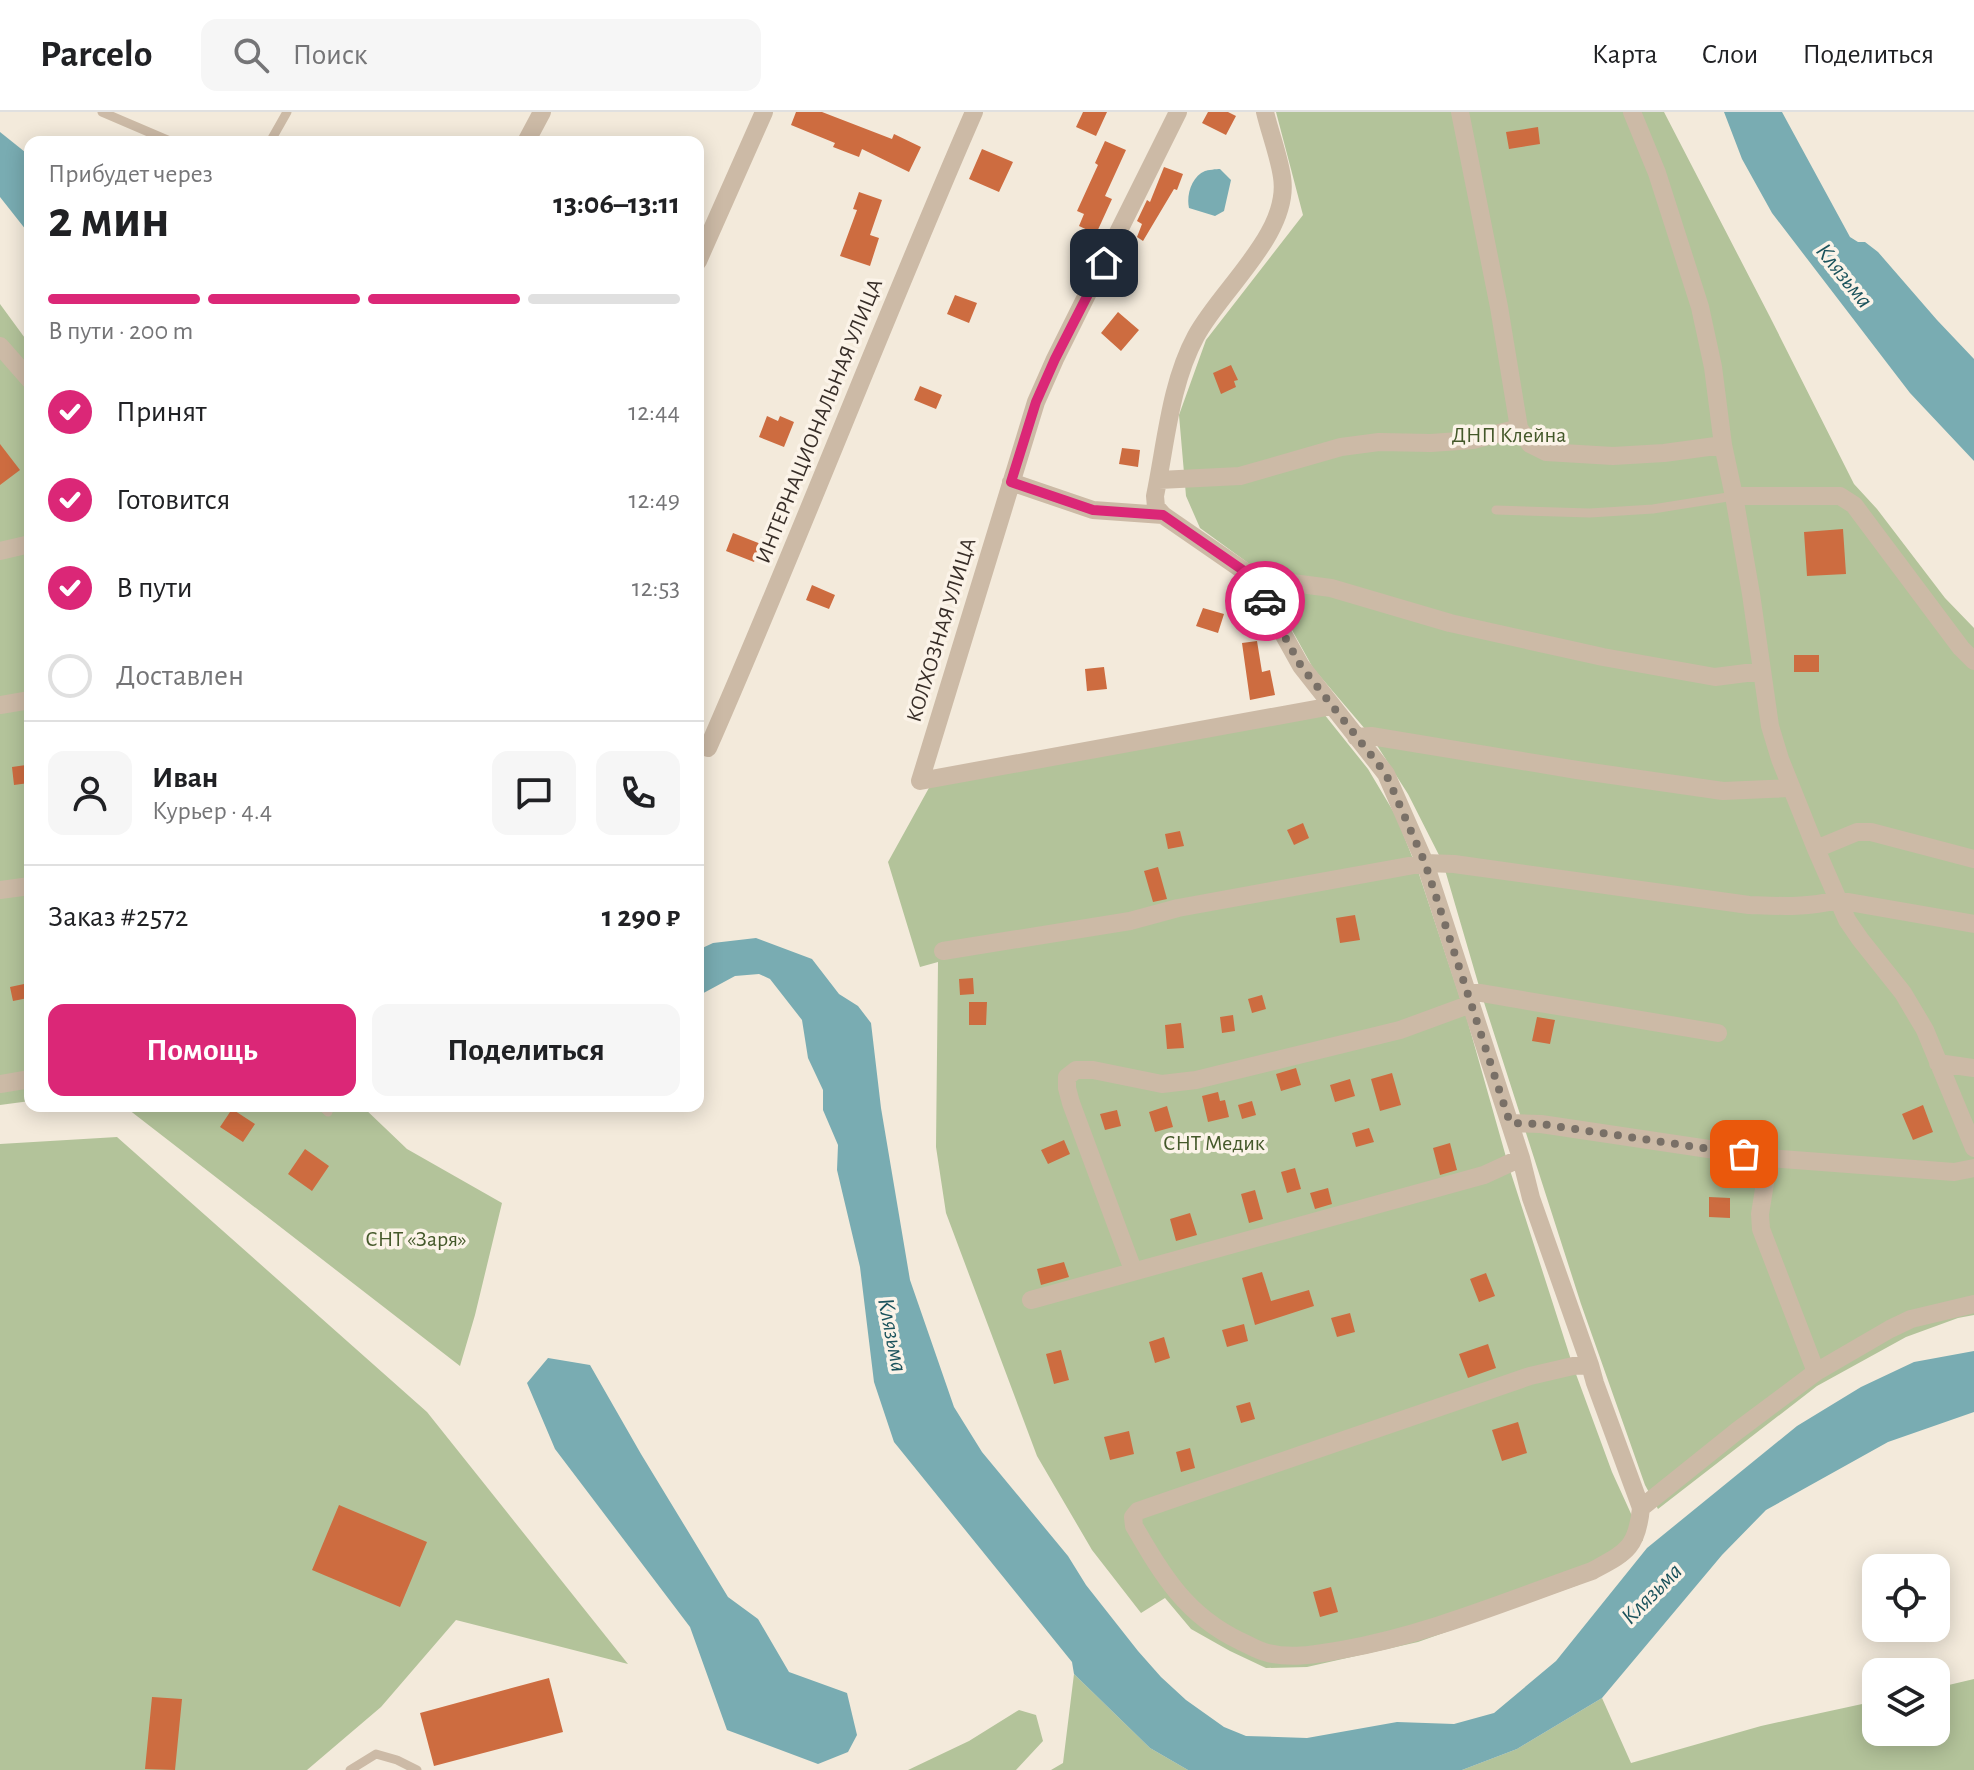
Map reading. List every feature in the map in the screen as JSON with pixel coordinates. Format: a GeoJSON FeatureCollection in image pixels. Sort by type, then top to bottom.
{"type":"FeatureCollection","features":[{"type":"Feature","properties":{"kind":"street"},"geometry":{"type":"LineString","coordinates":[[529,136],[542,112]]}},
{"type":"Feature","properties":{"kind":"street"},"geometry":{"type":"LineString","coordinates":[[704,247],[764,112]]}},
{"type":"Feature","properties":{"kind":"street","name":"ИНТЕРНАЦИОНАЛЬНАЯ УЛИЦА"},"geometry":{"type":"LineString","coordinates":[[704,744],[769,608],[974,112]]}},
{"type":"Feature","properties":{"kind":"street","name":"КОЛХОЗНАЯ УЛИЦА"},"geometry":{"type":"LineString","coordinates":[[1178,112],[1036,402],[920,781],[1332,706]]}},
{"type":"Feature","properties":{"kind":"street"},"geometry":{"type":"LineString","coordinates":[[1265,112],[1282,178],[1283,200],[1276,223],[1196,335],[1176,383],[1155,496],[1156,507],[1247,573],[1301,666],[1386,774],[1425,863],[1510,1123],[1531,1198],[1641,1508],[1639,1528],[1630,1546],[1592,1571],[1412,1635],[1301,1657],[1266,1653],[1229,1635],[1194,1612],[1161,1572],[1134,1526],[1133,1517],[1138,1511],[1530,1376],[1590,1365]]}},
{"type":"Feature","properties":{"kind":"street"},"geometry":{"type":"LineString","coordinates":[[1460,112],[1499,307],[1519,428],[1530,444],[1546,452],[1613,456],[1723,445]]}},
{"type":"Feature","properties":{"kind":"street"},"geometry":{"type":"LineString","coordinates":[[1632,112],[1657,173],[1700,307],[1713,367],[1770,726],[1791,788],[1837,900],[1847,920],[1903,993],[1925,1030],[1974,1148]]}},
{"type":"Feature","properties":{"kind":"street"},"geometry":{"type":"LineString","coordinates":[[0,346],[24,373]]}},
{"type":"Feature","properties":{"kind":"street"},"geometry":{"type":"LineString","coordinates":[[1159,480],[1240,476],[1341,447],[1379,442],[1473,440],[1519,428]]}},
{"type":"Feature","properties":{"kind":"street"},"geometry":{"type":"LineString","coordinates":[[1011,482],[1093,510],[1163,515]]}},
{"type":"Feature","properties":{"kind":"street"},"geometry":{"type":"LineString","coordinates":[[1734,496],[1840,496],[1854,505],[1974,661]]}},
{"type":"Feature","properties":{"kind":"street"},"geometry":{"type":"LineString","coordinates":[[0,551],[24,545]]}},
{"type":"Feature","properties":{"kind":"street"},"geometry":{"type":"LineString","coordinates":[[1257,587],[1277,581],[1331,588],[1450,623],[1603,657],[1715,677],[1762,671]]}},
{"type":"Feature","properties":{"kind":"street"},"geometry":{"type":"LineString","coordinates":[[0,705],[24,701]]}},
{"type":"Feature","properties":{"kind":"street"},"geometry":{"type":"LineString","coordinates":[[1356,737],[1371,736],[1723,791],[1791,788]]}},
{"type":"Feature","properties":{"kind":"street"},"geometry":{"type":"LineString","coordinates":[[1816,849],[1857,832],[1871,832],[1974,859]]}},
{"type":"Feature","properties":{"kind":"street"},"geometry":{"type":"LineString","coordinates":[[943,951],[1130,921],[1178,908],[1425,863],[1454,864],[1749,905],[1797,907],[1837,900],[1974,924]]}},
{"type":"Feature","properties":{"kind":"street"},"geometry":{"type":"LineString","coordinates":[[0,890],[24,887]]}},
{"type":"Feature","properties":{"kind":"street"},"geometry":{"type":"LineString","coordinates":[[1133,1270],[1071,1103],[1067,1077],[1076,1070],[1093,1070],[1162,1084],[1196,1080],[1400,1030],[1481,993],[1718,1033]]}},
{"type":"Feature","properties":{"kind":"street"},"geometry":{"type":"LineString","coordinates":[[1938,1063],[1974,1068]]}},
{"type":"Feature","properties":{"kind":"street"},"geometry":{"type":"LineString","coordinates":[[0,1084],[24,1080]]}},
{"type":"Feature","properties":{"kind":"street"},"geometry":{"type":"LineString","coordinates":[[1510,1123],[1541,1124],[1769,1158],[1954,1172],[1974,1168]]}},
{"type":"Feature","properties":{"kind":"street"},"geometry":{"type":"LineString","coordinates":[[1031,1300],[1484,1175],[1521,1158]]}},
{"type":"Feature","properties":{"kind":"street"},"geometry":{"type":"LineString","coordinates":[[1769,1158],[1760,1214],[1761,1229],[1816,1372]]}},
{"type":"Feature","properties":{"kind":"street"},"geometry":{"type":"LineString","coordinates":[[1641,1508],[1816,1372],[1911,1319],[1974,1304]]}},
{"type":"Feature","properties":{"kind":"lane"},"geometry":{"type":"LineString","coordinates":[[102,112],[158,136]]}},
{"type":"Feature","properties":{"kind":"lane"},"geometry":{"type":"LineString","coordinates":[[273,136],[287,112]]}},
{"type":"Feature","properties":{"kind":"lane"},"geometry":{"type":"LineString","coordinates":[[1496,510],[1590,513],[1653,509],[1734,496]]}},
{"type":"Feature","properties":{"kind":"lane"},"geometry":{"type":"LineString","coordinates":[[350,1770],[376,1754],[417,1770]]}},
{"type":"Feature","properties":{"kind":"green space","name":"ДНП Клейна"},"geometry":{"type":"Polygon","coordinates":[[[1276,112],[1664,112],[1854,484],[1945,598],[1974,628],[1974,1315],[1906,1337],[1817,1386],[1658,1509],[1645,1485],[1581,1304],[1481,993],[1443,863],[1408,794],[1371,736],[1313,668],[1255,568],[1200,528],[1186,496],[1179,415],[1206,340],[1303,215],[1276,112]]]}},
{"type":"Feature","properties":{"kind":"green space"},"geometry":{"type":"Polygon","coordinates":[[[0,304],[24,337],[24,1102],[0,1105],[0,304]]]}},
{"type":"Feature","properties":{"kind":"green space","name":"СНТ Медик"},"geometry":{"type":"Polygon","coordinates":[[[1324,714],[1368,769],[1396,816],[1419,874],[1467,1019],[1508,1164],[1573,1366],[1612,1472],[1643,1540],[1626,1561],[1578,1585],[1418,1642],[1307,1667],[1266,1668],[1191,1629],[1165,1598],[1141,1613],[1092,1550],[1037,1456],[946,1213],[936,1147],[938,962],[920,967],[888,862],[930,786],[1324,714]]]}},
{"type":"Feature","properties":{"kind":"green space","name":"СНТ «Заря»"},"geometry":{"type":"Polygon","coordinates":[[[132,1112],[368,1112],[407,1149],[502,1203],[460,1366],[132,1112]]]}},
{"type":"Feature","properties":{"kind":"green space"},"geometry":{"type":"Polygon","coordinates":[[[117,1137],[427,1412],[628,1664],[456,1620],[381,1707],[307,1770],[0,1770],[0,1144],[117,1137]]]}},
{"type":"Feature","properties":{"kind":"green space"},"geometry":{"type":"Polygon","coordinates":[[[1074,1674],[1150,1748],[1188,1770],[1051,1770],[1063,1763],[1074,1674]]]}},
{"type":"Feature","properties":{"kind":"green space"},"geometry":{"type":"Polygon","coordinates":[[[1974,1679],[1974,1770],[1462,1770],[1517,1749],[1602,1698],[1631,1763],[1761,1726],[1862,1704],[1862,1746],[1950,1746],[1950,1685],[1974,1679]]]}},
{"type":"Feature","properties":{"kind":"green space"},"geometry":{"type":"Polygon","coordinates":[[[1019,1710],[1036,1715],[1043,1741],[1016,1770],[908,1770],[969,1741],[1019,1710]]]}},
{"type":"Feature","properties":{"kind":"water","name":"Клязьма"},"geometry":{"type":"Polygon","coordinates":[[[1724,112],[1782,112],[1850,237],[1865,242],[1878,252],[1974,359],[1974,461],[1910,393],[1772,213],[1742,159],[1724,112]]]}},
{"type":"Feature","properties":{"kind":"water"},"geometry":{"type":"Polygon","coordinates":[[[0,132],[24,151],[24,227],[0,197],[0,132]]]}},
{"type":"Feature","properties":{"kind":"water"},"geometry":{"type":"Polygon","coordinates":[[[1220,169],[1231,180],[1224,211],[1215,216],[1189,208],[1193,181],[1200,173],[1220,169]]]}},
{"type":"Feature","properties":{"kind":"water","name":"Клязьма"},"geometry":{"type":"Polygon","coordinates":[[[756,938],[812,959],[839,994],[858,1006],[871,1023],[881,1108],[910,1280],[954,1407],[982,1452],[1068,1556],[1086,1585],[1161,1677],[1186,1700],[1224,1727],[1246,1736],[1307,1738],[1397,1722],[1454,1724],[1494,1713],[1556,1661],[1647,1548],[1797,1426],[1861,1387],[1914,1362],[1974,1351],[1974,1412],[1888,1442],[1766,1510],[1722,1555],[1602,1698],[1517,1749],[1462,1770],[1188,1770],[1150,1748],[1074,1674],[1072,1662],[894,1442],[874,1382],[860,1267],[837,1170],[838,1145],[823,1110],[823,1090],[808,1058],[802,1020],[770,979],[759,974],[735,976],[704,993],[704,947],[713,943],[756,938]]]}},
{"type":"Feature","properties":{"kind":"water"},"geometry":{"type":"Polygon","coordinates":[[[548,1358],[590,1365],[728,1597],[758,1619],[789,1672],[847,1693],[857,1735],[848,1752],[818,1764],[727,1730],[690,1627],[555,1449],[527,1383],[548,1358]]]}},
{"type":"Feature","properties":{"kind":"building"},"geometry":{"type":"Polygon","coordinates":[[[796,112],[822,112],[892,139],[894,134],[921,147],[909,172],[862,149],[859,157],[833,147],[835,143],[791,125],[796,112]]]}},
{"type":"Feature","properties":{"kind":"building"},"geometry":{"type":"Polygon","coordinates":[[[1083,112],[1107,112],[1096,136],[1076,127],[1083,112]]]}},
{"type":"Feature","properties":{"kind":"building"},"geometry":{"type":"Polygon","coordinates":[[[1208,112],[1228,112],[1236,116],[1226,135],[1202,123],[1208,112]]]}},
{"type":"Feature","properties":{"kind":"building"},"geometry":{"type":"Polygon","coordinates":[[[1538,127],[1540,144],[1509,149],[1506,132],[1538,127]]]}},
{"type":"Feature","properties":{"kind":"building"},"geometry":{"type":"Polygon","coordinates":[[[1105,141],[1126,150],[1105,196],[1112,199],[1096,234],[1079,226],[1084,214],[1077,211],[1098,165],[1095,163],[1105,141]]]}},
{"type":"Feature","properties":{"kind":"building"},"geometry":{"type":"Polygon","coordinates":[[[982,149],[1013,162],[999,192],[969,179],[982,149]]]}},
{"type":"Feature","properties":{"kind":"building"},"geometry":{"type":"Polygon","coordinates":[[[1164,167],[1183,174],[1177,190],[1174,189],[1143,241],[1137,237],[1142,224],[1137,221],[1147,200],[1150,202],[1164,167]]]}},
{"type":"Feature","properties":{"kind":"building"},"geometry":{"type":"Polygon","coordinates":[[[859,192],[882,200],[870,235],[879,238],[870,266],[840,256],[857,210],[853,209],[859,192]]]}},
{"type":"Feature","properties":{"kind":"building"},"geometry":{"type":"Polygon","coordinates":[[[955,295],[977,303],[969,323],[947,314],[955,295]]]}},
{"type":"Feature","properties":{"kind":"building"},"geometry":{"type":"Polygon","coordinates":[[[1118,312],[1139,330],[1121,351],[1101,333],[1118,312]]]}},
{"type":"Feature","properties":{"kind":"building"},"geometry":{"type":"Polygon","coordinates":[[[1231,365],[1238,380],[1234,381],[1236,387],[1221,394],[1213,373],[1231,365]]]}},
{"type":"Feature","properties":{"kind":"building"},"geometry":{"type":"Polygon","coordinates":[[[920,386],[942,395],[936,409],[914,400],[920,386]]]}},
{"type":"Feature","properties":{"kind":"building"},"geometry":{"type":"Polygon","coordinates":[[[767,416],[778,421],[780,416],[794,422],[784,447],[759,437],[767,416]]]}},
{"type":"Feature","properties":{"kind":"building"},"geometry":{"type":"Polygon","coordinates":[[[0,444],[20,470],[0,485],[0,444]]]}},
{"type":"Feature","properties":{"kind":"building"},"geometry":{"type":"Polygon","coordinates":[[[1122,448],[1140,450],[1138,467],[1119,464],[1122,448]]]}},
{"type":"Feature","properties":{"kind":"building"},"geometry":{"type":"Polygon","coordinates":[[[1843,529],[1846,574],[1807,576],[1804,532],[1843,529]]]}},
{"type":"Feature","properties":{"kind":"building"},"geometry":{"type":"Polygon","coordinates":[[[733,533],[761,544],[754,562],[726,551],[733,533]]]}},
{"type":"Feature","properties":{"kind":"building"},"geometry":{"type":"Polygon","coordinates":[[[812,585],[835,595],[829,609],[806,600],[812,585]]]}},
{"type":"Feature","properties":{"kind":"building"},"geometry":{"type":"Polygon","coordinates":[[[1203,608],[1224,614],[1218,633],[1196,626],[1203,608]]]}},
{"type":"Feature","properties":{"kind":"building"},"geometry":{"type":"Polygon","coordinates":[[[1257,641],[1262,672],[1270,670],[1275,695],[1250,700],[1242,643],[1257,641]]]}},
{"type":"Feature","properties":{"kind":"building"},"geometry":{"type":"Polygon","coordinates":[[[1794,655],[1819,655],[1819,672],[1794,672],[1794,655]]]}},
{"type":"Feature","properties":{"kind":"building"},"geometry":{"type":"Polygon","coordinates":[[[1104,667],[1107,689],[1087,691],[1085,669],[1104,667]]]}},
{"type":"Feature","properties":{"kind":"building"},"geometry":{"type":"Polygon","coordinates":[[[24,765],[24,784],[14,785],[12,767],[24,765]]]}},
{"type":"Feature","properties":{"kind":"building"},"geometry":{"type":"Polygon","coordinates":[[[1303,823],[1309,838],[1294,845],[1287,830],[1303,823]]]}},
{"type":"Feature","properties":{"kind":"building"},"geometry":{"type":"Polygon","coordinates":[[[1180,831],[1184,846],[1168,849],[1165,834],[1180,831]]]}},
{"type":"Feature","properties":{"kind":"building"},"geometry":{"type":"Polygon","coordinates":[[[1158,867],[1167,899],[1153,902],[1144,871],[1158,867]]]}},
{"type":"Feature","properties":{"kind":"building"},"geometry":{"type":"Polygon","coordinates":[[[1355,915],[1360,940],[1340,943],[1336,918],[1355,915]]]}},
{"type":"Feature","properties":{"kind":"building"},"geometry":{"type":"Polygon","coordinates":[[[973,978],[974,994],[960,995],[959,979],[973,978]]]}},
{"type":"Feature","properties":{"kind":"building"},"geometry":{"type":"Polygon","coordinates":[[[24,984],[24,999],[13,1001],[10,987],[24,984]]]}},
{"type":"Feature","properties":{"kind":"building"},"geometry":{"type":"Polygon","coordinates":[[[1262,995],[1266,1009],[1252,1013],[1248,999],[1262,995]]]}},
{"type":"Feature","properties":{"kind":"building"},"geometry":{"type":"Polygon","coordinates":[[[969,1002],[987,1002],[986,1025],[969,1025],[969,1002]]]}},
{"type":"Feature","properties":{"kind":"building"},"geometry":{"type":"Polygon","coordinates":[[[1233,1015],[1235,1031],[1222,1033],[1220,1017],[1233,1015]]]}},
{"type":"Feature","properties":{"kind":"building"},"geometry":{"type":"Polygon","coordinates":[[[1537,1017],[1555,1020],[1550,1044],[1532,1041],[1537,1017]]]}},
{"type":"Feature","properties":{"kind":"building"},"geometry":{"type":"Polygon","coordinates":[[[1181,1023],[1184,1048],[1167,1049],[1165,1025],[1181,1023]]]}},
{"type":"Feature","properties":{"kind":"building"},"geometry":{"type":"Polygon","coordinates":[[[1296,1068],[1301,1085],[1281,1091],[1276,1074],[1296,1068]]]}},
{"type":"Feature","properties":{"kind":"building"},"geometry":{"type":"Polygon","coordinates":[[[1392,1073],[1401,1105],[1380,1111],[1371,1079],[1392,1073]]]}},
{"type":"Feature","properties":{"kind":"building"},"geometry":{"type":"Polygon","coordinates":[[[1350,1079],[1355,1096],[1335,1102],[1330,1085],[1350,1079]]]}},
{"type":"Feature","properties":{"kind":"building"},"geometry":{"type":"Polygon","coordinates":[[[1218,1092],[1220,1101],[1225,1100],[1229,1117],[1208,1122],[1202,1096],[1218,1092]]]}},
{"type":"Feature","properties":{"kind":"building"},"geometry":{"type":"Polygon","coordinates":[[[1252,1101],[1256,1115],[1242,1119],[1238,1105],[1252,1101]]]}},
{"type":"Feature","properties":{"kind":"building"},"geometry":{"type":"Polygon","coordinates":[[[1923,1105],[1933,1132],[1913,1140],[1902,1114],[1923,1105]]]}},
{"type":"Feature","properties":{"kind":"building"},"geometry":{"type":"Polygon","coordinates":[[[1167,1106],[1173,1127],[1155,1132],[1149,1112],[1167,1106]]]}},
{"type":"Feature","properties":{"kind":"building"},"geometry":{"type":"Polygon","coordinates":[[[1117,1110],[1121,1126],[1105,1130],[1100,1114],[1117,1110]]]}},
{"type":"Feature","properties":{"kind":"building"},"geometry":{"type":"Polygon","coordinates":[[[230,1112],[237,1112],[255,1124],[243,1142],[220,1127],[230,1112]]]}},
{"type":"Feature","properties":{"kind":"building"},"geometry":{"type":"Polygon","coordinates":[[[1369,1128],[1374,1142],[1356,1147],[1352,1133],[1369,1128]]]}},
{"type":"Feature","properties":{"kind":"building"},"geometry":{"type":"Polygon","coordinates":[[[1064,1140],[1070,1154],[1048,1164],[1041,1150],[1064,1140]]]}},
{"type":"Feature","properties":{"kind":"building"},"geometry":{"type":"Polygon","coordinates":[[[1450,1143],[1457,1170],[1440,1175],[1433,1148],[1450,1143]]]}},
{"type":"Feature","properties":{"kind":"building"},"geometry":{"type":"Polygon","coordinates":[[[305,1149],[329,1166],[312,1191],[288,1174],[305,1149]]]}},
{"type":"Feature","properties":{"kind":"building"},"geometry":{"type":"Polygon","coordinates":[[[1295,1168],[1301,1189],[1287,1193],[1281,1172],[1295,1168]]]}},
{"type":"Feature","properties":{"kind":"building"},"geometry":{"type":"Polygon","coordinates":[[[1328,1188],[1332,1204],[1315,1209],[1310,1193],[1328,1188]]]}},
{"type":"Feature","properties":{"kind":"building"},"geometry":{"type":"Polygon","coordinates":[[[1255,1190],[1263,1219],[1249,1223],[1241,1194],[1255,1190]]]}},
{"type":"Feature","properties":{"kind":"building"},"geometry":{"type":"Polygon","coordinates":[[[1709,1197],[1730,1198],[1730,1218],[1709,1217],[1709,1197]]]}},
{"type":"Feature","properties":{"kind":"building"},"geometry":{"type":"Polygon","coordinates":[[[1190,1213],[1197,1235],[1176,1241],[1170,1219],[1190,1213]]]}},
{"type":"Feature","properties":{"kind":"building"},"geometry":{"type":"Polygon","coordinates":[[[1064,1262],[1069,1277],[1041,1285],[1037,1269],[1064,1262]]]}},
{"type":"Feature","properties":{"kind":"building"},"geometry":{"type":"Polygon","coordinates":[[[1262,1272],[1271,1301],[1309,1290],[1314,1306],[1255,1325],[1242,1278],[1262,1272]]]}},
{"type":"Feature","properties":{"kind":"building"},"geometry":{"type":"Polygon","coordinates":[[[1486,1273],[1495,1296],[1479,1302],[1470,1279],[1486,1273]]]}},
{"type":"Feature","properties":{"kind":"building"},"geometry":{"type":"Polygon","coordinates":[[[1350,1313],[1355,1332],[1337,1337],[1331,1318],[1350,1313]]]}},
{"type":"Feature","properties":{"kind":"building"},"geometry":{"type":"Polygon","coordinates":[[[1244,1324],[1248,1341],[1227,1347],[1222,1330],[1244,1324]]]}},
{"type":"Feature","properties":{"kind":"building"},"geometry":{"type":"Polygon","coordinates":[[[1164,1337],[1170,1358],[1155,1363],[1149,1342],[1164,1337]]]}},
{"type":"Feature","properties":{"kind":"building"},"geometry":{"type":"Polygon","coordinates":[[[1488,1344],[1496,1368],[1468,1378],[1459,1354],[1488,1344]]]}},
{"type":"Feature","properties":{"kind":"building"},"geometry":{"type":"Polygon","coordinates":[[[1061,1350],[1069,1380],[1054,1384],[1046,1354],[1061,1350]]]}},
{"type":"Feature","properties":{"kind":"building"},"geometry":{"type":"Polygon","coordinates":[[[1250,1402],[1255,1419],[1241,1423],[1236,1406],[1250,1402]]]}},
{"type":"Feature","properties":{"kind":"building"},"geometry":{"type":"Polygon","coordinates":[[[1518,1422],[1527,1453],[1502,1461],[1492,1430],[1518,1422]]]}},
{"type":"Feature","properties":{"kind":"building"},"geometry":{"type":"Polygon","coordinates":[[[1129,1431],[1134,1454],[1110,1460],[1104,1437],[1129,1431]]]}},
{"type":"Feature","properties":{"kind":"building"},"geometry":{"type":"Polygon","coordinates":[[[1190,1448],[1195,1468],[1181,1472],[1176,1452],[1190,1448]]]}},
{"type":"Feature","properties":{"kind":"building"},"geometry":{"type":"Polygon","coordinates":[[[339,1505],[427,1542],[400,1607],[312,1570],[339,1505]]]}},
{"type":"Feature","properties":{"kind":"building"},"geometry":{"type":"Polygon","coordinates":[[[1331,1587],[1338,1612],[1320,1617],[1313,1592],[1331,1587]]]}},
{"type":"Feature","properties":{"kind":"building"},"geometry":{"type":"Polygon","coordinates":[[[549,1678],[563,1732],[434,1766],[420,1713],[549,1678]]]}},
{"type":"Feature","properties":{"kind":"building"},"geometry":{"type":"Polygon","coordinates":[[[152,1697],[182,1699],[175,1770],[145,1769],[152,1697]]]}},
{"type":"Feature","properties":{"kind":"way so far"},"geometry":{"type":"LineString","coordinates":[[1265,601],[1301,666],[1386,774],[1425,863],[1510,1123],[1541,1124],[1744,1154]]}},
{"type":"Feature","properties":{"kind":"route"},"geometry":{"type":"LineString","coordinates":[[1104,263],[1036,402],[1011,482],[1093,510],[1163,515],[1247,573],[1265,601]]}}]}
